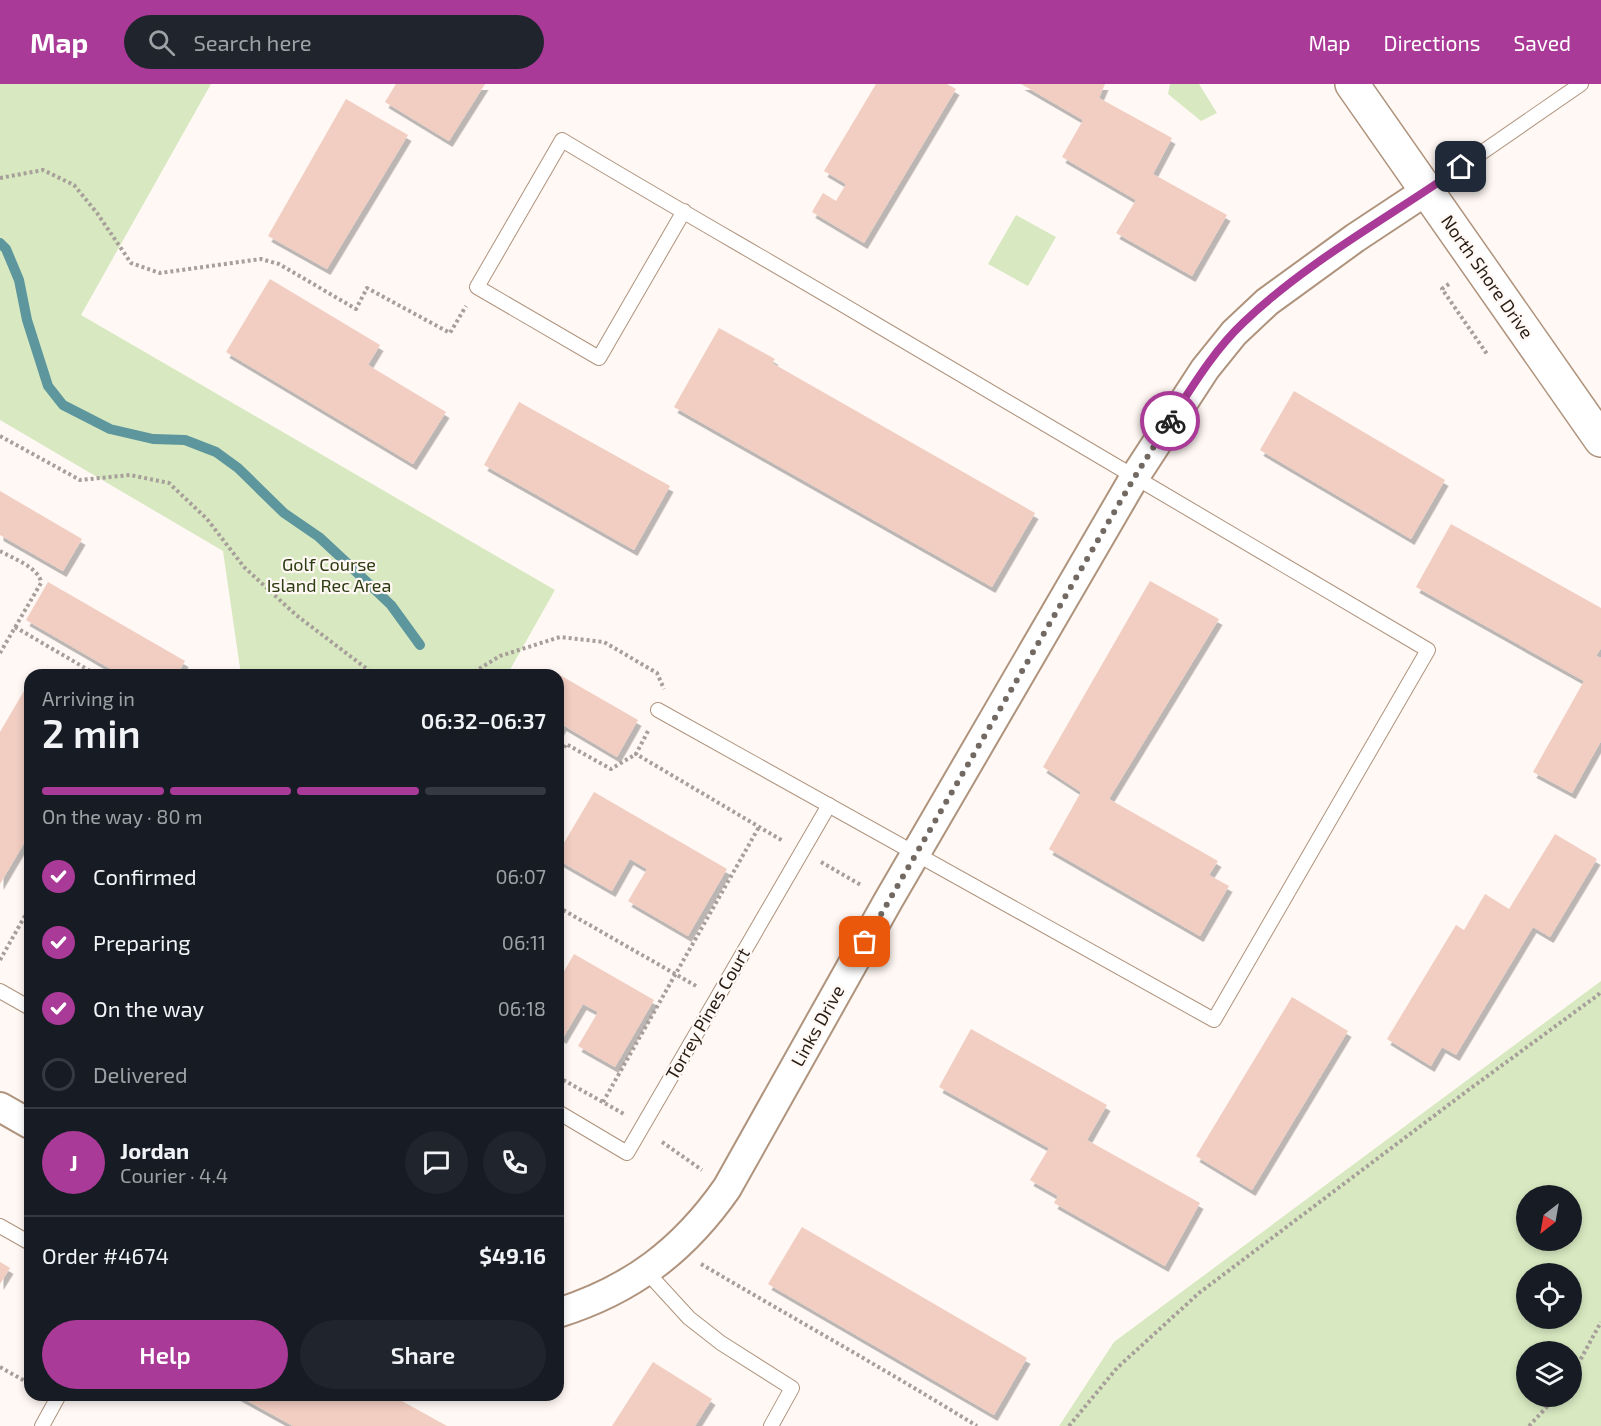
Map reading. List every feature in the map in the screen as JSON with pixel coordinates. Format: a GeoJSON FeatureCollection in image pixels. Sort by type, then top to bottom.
{"type":"FeatureCollection","features":[{"type":"Feature","properties":{"kind":"street","name":"North Shore Drive"},"geometry":{"type":"LineString","coordinates":[[1352,84],[1601,440]]}},
{"type":"Feature","properties":{"kind":"street","name":"Links Drive"},"geometry":{"type":"LineString","coordinates":[[564,1311],[589,1304],[631,1282],[675,1249],[713,1208],[738,1172],[916,854],[1134,478],[1205,369],[1245,322],[1300,276],[1426,191]]}},
{"type":"Feature","properties":{"kind":"street"},"geometry":{"type":"LineString","coordinates":[[0,1107],[24,1121]]}},
{"type":"Feature","properties":{"kind":"lane"},"geometry":{"type":"LineString","coordinates":[[1426,191],[1581,84]]}},
{"type":"Feature","properties":{"kind":"lane"},"geometry":{"type":"LineString","coordinates":[[658,710],[1214,1020],[1428,650],[1134,478],[684,211],[562,140],[477,287],[600,358],[684,211]]}},
{"type":"Feature","properties":{"kind":"lane","name":"Torrey Pines Court"},"geometry":{"type":"LineString","coordinates":[[564,1116],[627,1153],[829,805]]}},
{"type":"Feature","properties":{"kind":"lane"},"geometry":{"type":"LineString","coordinates":[[0,991],[24,1005]]}},
{"type":"Feature","properties":{"kind":"lane"},"geometry":{"type":"LineString","coordinates":[[0,1226],[24,1240]]}},
{"type":"Feature","properties":{"kind":"lane"},"geometry":{"type":"LineString","coordinates":[[646,1271],[689,1318],[792,1388],[771,1426]]}},
{"type":"Feature","properties":{"kind":"lane"},"geometry":{"type":"LineString","coordinates":[[42,1426],[56,1401]]}},
{"type":"Feature","properties":{"kind":"path"},"geometry":{"type":"LineString","coordinates":[[0,178],[43,170],[74,185],[97,213],[131,263],[160,273],[261,260],[279,264],[356,309],[367,288],[450,333],[477,287]]}},
{"type":"Feature","properties":{"kind":"path"},"geometry":{"type":"LineString","coordinates":[[1449,284],[1442,289],[1487,354]]}},
{"type":"Feature","properties":{"kind":"path"},"geometry":{"type":"LineString","coordinates":[[0,436],[80,480],[130,475],[169,483],[207,519],[244,567],[296,615],[367,669]]}},
{"type":"Feature","properties":{"kind":"path"},"geometry":{"type":"LineString","coordinates":[[0,551],[36,572],[41,583],[0,653]]}},
{"type":"Feature","properties":{"kind":"path"},"geometry":{"type":"LineString","coordinates":[[15,627],[87,669]]}},
{"type":"Feature","properties":{"kind":"path"},"geometry":{"type":"LineString","coordinates":[[564,748],[566,744],[611,769],[636,754]]}},
{"type":"Feature","properties":{"kind":"path"},"geometry":{"type":"LineString","coordinates":[[603,1102],[759,827]]}},
{"type":"Feature","properties":{"kind":"path"},"geometry":{"type":"LineString","coordinates":[[564,910],[717,998]]}},
{"type":"Feature","properties":{"kind":"path"},"geometry":{"type":"LineString","coordinates":[[0,960],[24,918]]}},
{"type":"Feature","properties":{"kind":"path"},"geometry":{"type":"LineString","coordinates":[[1069,1426],[1117,1368],[1200,1293],[1601,991]]}},
{"type":"Feature","properties":{"kind":"path"},"geometry":{"type":"LineString","coordinates":[[675,1249],[787,1316],[894,1375],[977,1426]]}},
{"type":"Feature","properties":{"kind":"path"},"geometry":{"type":"LineString","coordinates":[[1582,1357],[1601,1322]]}},
{"type":"Feature","properties":{"kind":"path"},"geometry":{"type":"LineString","coordinates":[[0,1367],[24,1381]]}},
{"type":"Feature","properties":{"kind":"path"},"geometry":{"type":"LineString","coordinates":[[1529,1426],[1547,1407]]}},
{"type":"Feature","properties":{"kind":"green space","name":"Golf Course Island Rec Area"},"geometry":{"type":"Polygon","coordinates":[[[0,84],[211,84],[81,315],[555,590],[510,669],[240,669],[223,551],[0,420],[0,84]]]}},
{"type":"Feature","properties":{"kind":"green space"},"geometry":{"type":"Polygon","coordinates":[[[1170,84],[1199,84],[1217,113],[1201,121],[1168,94],[1170,84]]]}},
{"type":"Feature","properties":{"kind":"green space"},"geometry":{"type":"Polygon","coordinates":[[[1016,215],[1056,237],[1028,286],[988,264],[1016,215]]]}},
{"type":"Feature","properties":{"kind":"green space"},"geometry":{"type":"Polygon","coordinates":[[[1601,981],[1601,1426],[1059,1426],[1114,1342],[1601,981]]]}},
{"type":"Feature","properties":{"kind":"building"},"geometry":{"type":"Polygon","coordinates":[[[396,84],[485,84],[449,141],[385,102],[396,84]]]}},
{"type":"Feature","properties":{"kind":"building"},"geometry":{"type":"Polygon","coordinates":[[[876,84],[947,84],[956,89],[864,243],[812,212],[823,193],[836,201],[846,184],[824,171],[876,84]]]}},
{"type":"Feature","properties":{"kind":"building"},"geometry":{"type":"Polygon","coordinates":[[[1021,84],[1105,84],[1099,98],[1172,138],[1153,174],[1227,215],[1192,276],[1116,233],[1136,200],[1062,157],[1083,120],[1021,84]]]}},
{"type":"Feature","properties":{"kind":"building"},"geometry":{"type":"Polygon","coordinates":[[[346,99],[408,135],[327,269],[268,236],[346,99]]]}},
{"type":"Feature","properties":{"kind":"building"},"geometry":{"type":"Polygon","coordinates":[[[270,279],[380,345],[368,365],[446,412],[413,464],[226,352],[270,279]]]}},
{"type":"Feature","properties":{"kind":"building"},"geometry":{"type":"Polygon","coordinates":[[[719,328],[775,359],[772,363],[1035,513],[992,587],[674,407],[719,328]]]}},
{"type":"Feature","properties":{"kind":"building"},"geometry":{"type":"Polygon","coordinates":[[[1294,391],[1445,480],[1411,539],[1260,450],[1294,391]]]}},
{"type":"Feature","properties":{"kind":"building"},"geometry":{"type":"Polygon","coordinates":[[[519,402],[670,486],[634,550],[484,465],[519,402]]]}},
{"type":"Feature","properties":{"kind":"building"},"geometry":{"type":"Polygon","coordinates":[[[0,491],[82,539],[63,571],[0,535],[0,491]]]}},
{"type":"Feature","properties":{"kind":"building"},"geometry":{"type":"Polygon","coordinates":[[[1451,524],[1601,608],[1601,648],[1596,656],[1601,658],[1601,741],[1572,793],[1533,772],[1584,681],[1416,587],[1451,524]]]}},
{"type":"Feature","properties":{"kind":"building"},"geometry":{"type":"Polygon","coordinates":[[[1150,581],[1219,619],[1109,799],[1218,861],[1209,875],[1229,886],[1200,936],[1049,849],[1081,792],[1043,767],[1150,581]]]}},
{"type":"Feature","properties":{"kind":"building"},"geometry":{"type":"Polygon","coordinates":[[[48,582],[185,661],[180,669],[111,669],[26,620],[48,582]]]}},
{"type":"Feature","properties":{"kind":"building"},"geometry":{"type":"Polygon","coordinates":[[[564,677],[638,720],[617,757],[564,726],[564,677]]]}},
{"type":"Feature","properties":{"kind":"building"},"geometry":{"type":"Polygon","coordinates":[[[24,691],[24,843],[0,884],[0,732],[24,691]]]}},
{"type":"Feature","properties":{"kind":"building"},"geometry":{"type":"Polygon","coordinates":[[[594,792],[727,869],[688,936],[628,901],[647,869],[630,859],[612,891],[564,863],[564,843],[594,792]]]}},
{"type":"Feature","properties":{"kind":"building"},"geometry":{"type":"Polygon","coordinates":[[[1555,834],[1597,859],[1550,937],[1533,927],[1456,1055],[1442,1047],[1431,1066],[1387,1039],[1456,925],[1464,930],[1485,894],[1509,909],[1555,834]]]}},
{"type":"Feature","properties":{"kind":"building"},"geometry":{"type":"Polygon","coordinates":[[[574,954],[654,1000],[615,1067],[578,1046],[598,1012],[583,1004],[564,1036],[564,972],[574,954]]]}},
{"type":"Feature","properties":{"kind":"building"},"geometry":{"type":"Polygon","coordinates":[[[1292,997],[1348,1031],[1252,1190],[1196,1156],[1292,997]]]}},
{"type":"Feature","properties":{"kind":"building"},"geometry":{"type":"Polygon","coordinates":[[[971,1029],[1107,1105],[1087,1140],[1200,1203],[1165,1266],[1054,1203],[1058,1196],[1030,1180],[1049,1148],[939,1087],[971,1029]]]}},
{"type":"Feature","properties":{"kind":"building"},"geometry":{"type":"Polygon","coordinates":[[[802,1227],[1027,1358],[994,1415],[768,1284],[802,1227]]]}},
{"type":"Feature","properties":{"kind":"building"},"geometry":{"type":"Polygon","coordinates":[[[0,1262],[10,1268],[0,1284],[0,1262]]]}},
{"type":"Feature","properties":{"kind":"building"},"geometry":{"type":"Polygon","coordinates":[[[653,1362],[712,1399],[695,1426],[612,1426],[653,1362]]]}},
{"type":"Feature","properties":{"kind":"building"},"geometry":{"type":"Polygon","coordinates":[[[248,1401],[402,1401],[447,1426],[293,1426],[248,1401]]]}},
{"type":"Feature","properties":{"kind":"waterway"},"geometry":{"type":"LineString","coordinates":[[0,243],[6,249],[19,280],[27,320],[48,386],[63,405],[110,429],[153,439],[185,440],[216,452],[238,468],[284,513],[319,537],[348,564],[391,605],[420,645]]}},
{"type":"Feature","properties":{"kind":"way so far"},"geometry":{"type":"LineString","coordinates":[[865,942],[1134,478],[1170,421]]}},
{"type":"Feature","properties":{"kind":"route"},"geometry":{"type":"LineString","coordinates":[[1170,421],[1205,369],[1234,333],[1267,302],[1354,238],[1461,167]]}}]}
